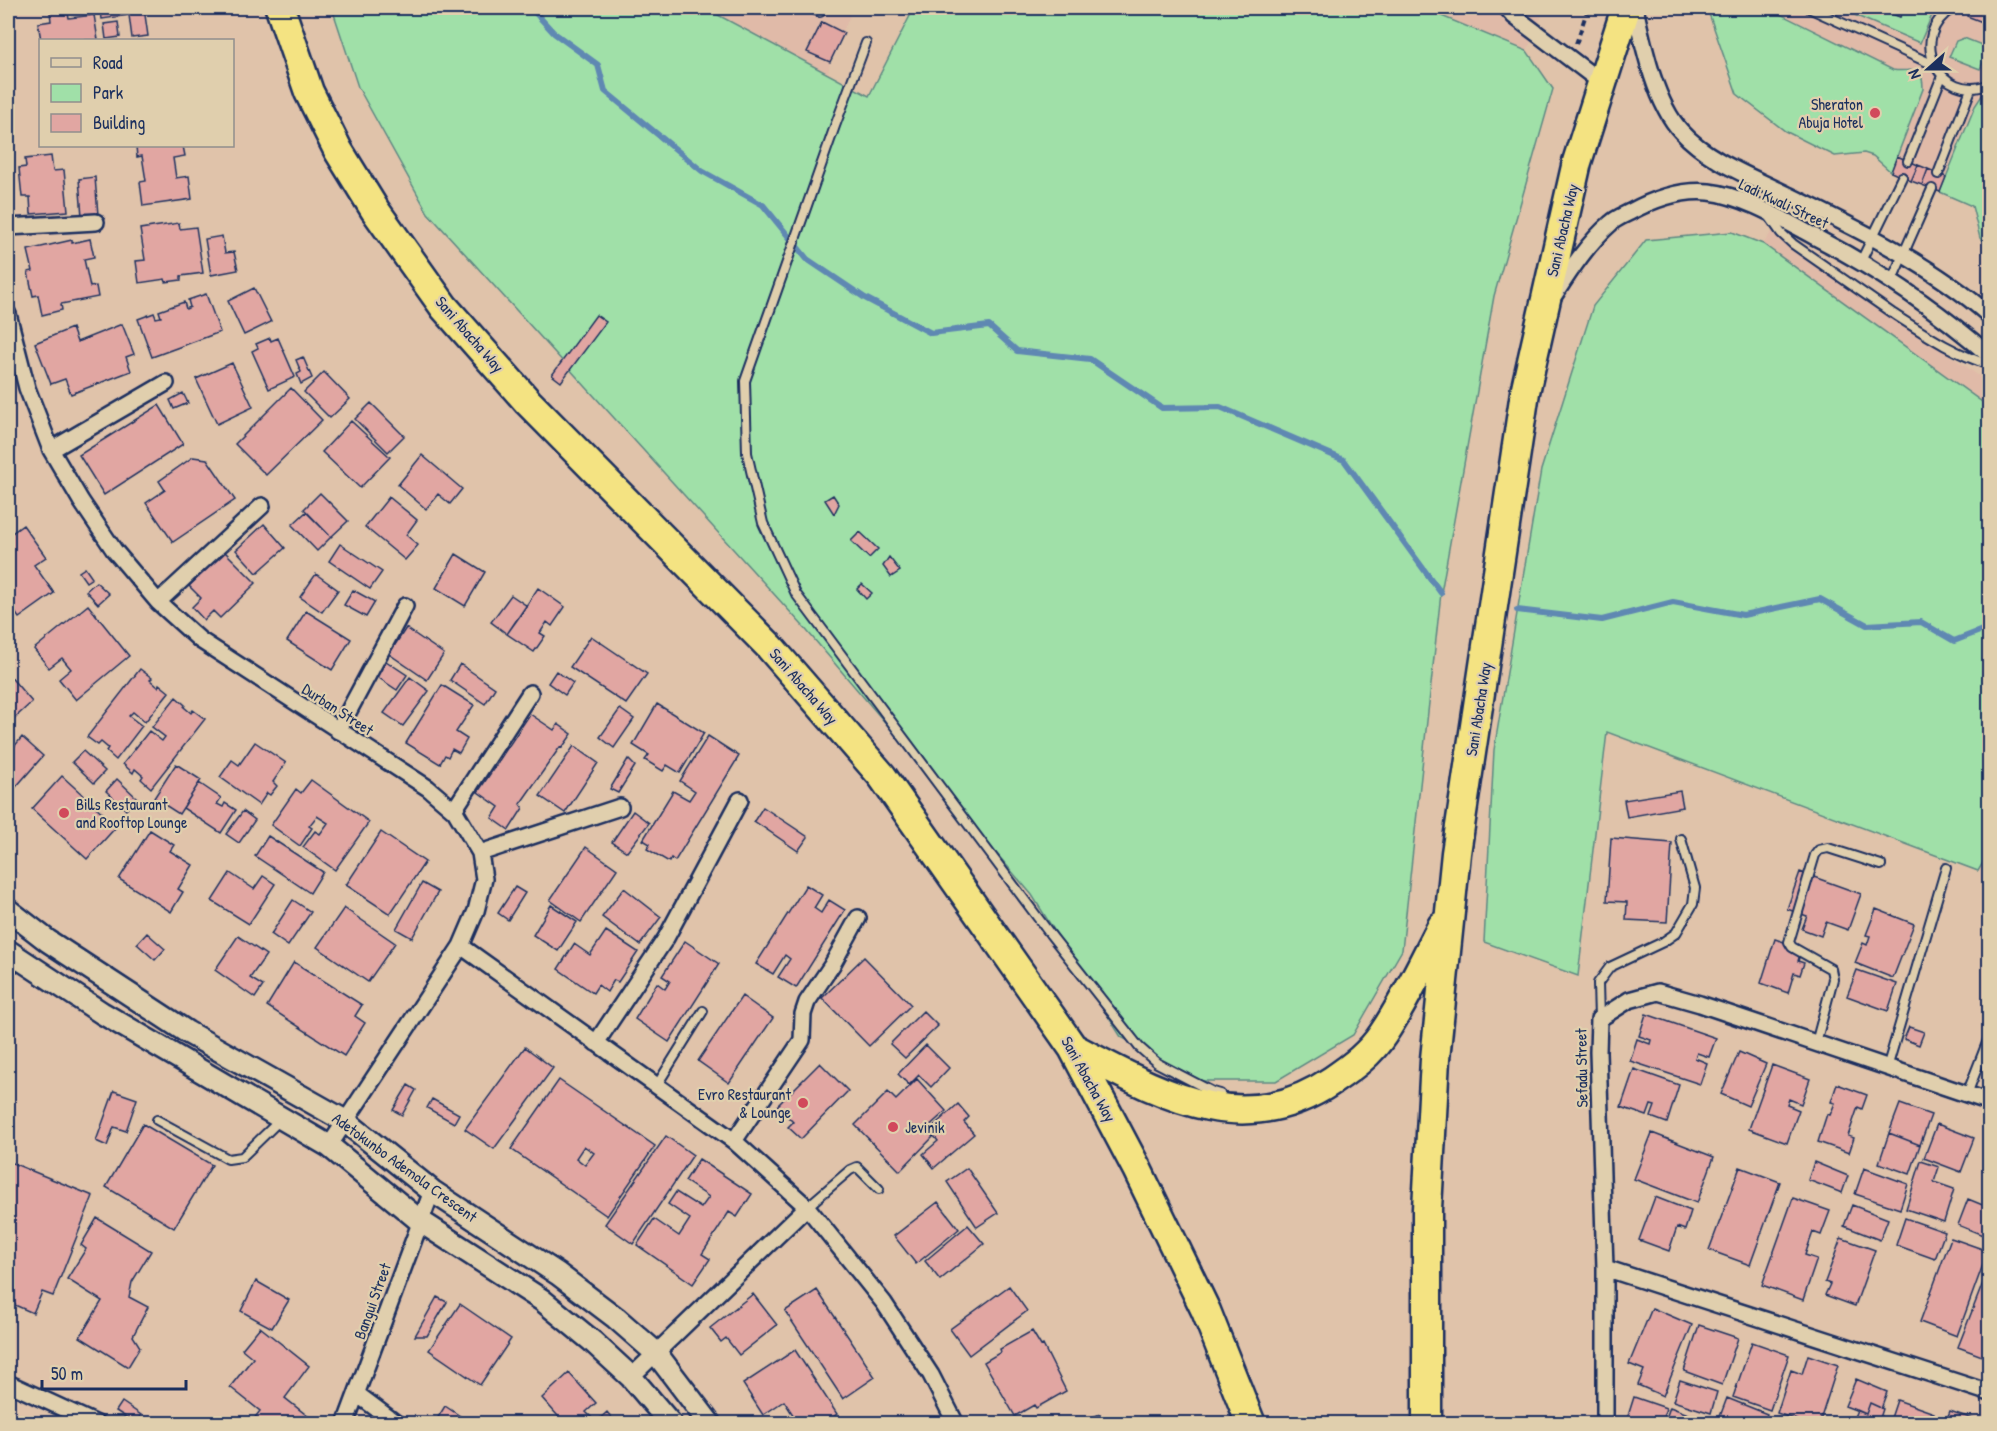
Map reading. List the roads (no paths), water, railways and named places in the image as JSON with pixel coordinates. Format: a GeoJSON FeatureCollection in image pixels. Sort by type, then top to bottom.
{"type":"FeatureCollection","features":[{"type":"Feature","properties":{"kind":"highway","name":"Sani Abacha Way"},"geometry":{"type":"LineString","coordinates":[[280,8],[309,92],[338,150],[375,210],[444,307],[528,402],[770,647],[882,776],[1073,1048],[1137,1169],[1206,1311],[1251,1424]]}},
{"type":"Feature","properties":{"kind":"highway","name":"Sani Abacha Way"},"geometry":{"type":"LineString","coordinates":[[1427,1424],[1427,1209],[1435,1059],[1456,853],[1525,392],[1577,162],[1626,8]]}},
{"type":"Feature","properties":{"kind":"highway"},"geometry":{"type":"LineString","coordinates":[[1073,1048],[1148,1087],[1186,1102],[1226,1110],[1274,1106],[1296,1101],[1322,1088],[1358,1063],[1382,1036],[1450,912]]}},
{"type":"Feature","properties":{"kind":"main road","name":"Adetokunbo Ademola Crescent"},"geometry":{"type":"LineString","coordinates":[[8,910],[48,941],[187,1032],[345,1121],[432,1191],[558,1274],[616,1318],[656,1353],[710,1424]]}},
{"type":"Feature","properties":{"kind":"main road","name":"Adetokunbo Ademola Crescent"},"geometry":{"type":"LineString","coordinates":[[8,951],[102,1013],[329,1146],[420,1221],[542,1300],[631,1377],[671,1424]]}},
{"type":"Feature","properties":{"kind":"street"},"geometry":{"type":"LineString","coordinates":[[1507,8],[1602,83]]}},
{"type":"Feature","properties":{"kind":"street","name":"Ladi Kwali Street"},"geometry":{"type":"LineString","coordinates":[[1635,8],[1646,56],[1664,104],[1681,131],[1707,153],[1735,169],[1874,237],[1942,280],[1989,316]]}},
{"type":"Feature","properties":{"kind":"street","name":"Ladi Kwali Street"},"geometry":{"type":"LineString","coordinates":[[1543,312],[1576,260],[1612,221],[1651,201],[1671,194],[1708,192],[1765,210],[1862,261],[1955,325],[1989,356]]}},
{"type":"Feature","properties":{"kind":"street"},"geometry":{"type":"LineString","coordinates":[[8,227],[96,222]]}},
{"type":"Feature","properties":{"kind":"street","name":"Durban Street"},"geometry":{"type":"LineString","coordinates":[[8,314],[27,388],[51,450],[81,501],[114,550],[158,602],[201,640],[428,788],[454,810],[480,853],[484,879],[476,911],[461,946],[329,1146]]}},
{"type":"Feature","properties":{"kind":"street"},"geometry":{"type":"LineString","coordinates":[[51,450],[166,383]]}},
{"type":"Feature","properties":{"kind":"street"},"geometry":{"type":"LineString","coordinates":[[158,602],[262,506]]}},
{"type":"Feature","properties":{"kind":"street"},"geometry":{"type":"LineString","coordinates":[[339,731],[405,606]]}},
{"type":"Feature","properties":{"kind":"street"},"geometry":{"type":"LineString","coordinates":[[454,810],[530,693]]}},
{"type":"Feature","properties":{"kind":"street"},"geometry":{"type":"LineString","coordinates":[[596,1043],[666,939],[740,800]]}},
{"type":"Feature","properties":{"kind":"street"},"geometry":{"type":"LineString","coordinates":[[480,853],[620,807]]}},
{"type":"Feature","properties":{"kind":"street"},"geometry":{"type":"LineString","coordinates":[[734,1141],[802,1040],[803,1014],[807,1002],[832,965],[858,918]]}},
{"type":"Feature","properties":{"kind":"street"},"geometry":{"type":"LineString","coordinates":[[461,946],[734,1141],[807,1207],[884,1303],[931,1375],[956,1424]]}},
{"type":"Feature","properties":{"kind":"street","name":"Sefadu Street"},"geometry":{"type":"LineString","coordinates":[[1605,1424],[1605,1268],[1599,1019],[1629,1000],[1658,992],[1700,1004],[1989,1102]]}},
{"type":"Feature","properties":{"kind":"street","name":"Bangui Street"},"geometry":{"type":"LineString","coordinates":[[345,1424],[432,1191]]}},
{"type":"Feature","properties":{"kind":"street"},"geometry":{"type":"LineString","coordinates":[[631,1377],[807,1207]]}},
{"type":"Feature","properties":{"kind":"street"},"geometry":{"type":"LineString","coordinates":[[1605,1268],[1989,1393]]}},
{"type":"Feature","properties":{"kind":"street"},"geometry":{"type":"LineString","coordinates":[[8,1383],[97,1424]]}},
{"type":"Feature","properties":{"kind":"street"},"geometry":{"type":"LineString","coordinates":[[357,1394],[397,1424]]}},
{"type":"Feature","properties":{"kind":"lane"},"geometry":{"type":"LineString","coordinates":[[811,8],[820,12]]}},
{"type":"Feature","properties":{"kind":"lane"},"geometry":{"type":"LineString","coordinates":[[1809,8],[1934,65]]}},
{"type":"Feature","properties":{"kind":"lane"},"geometry":{"type":"LineString","coordinates":[[1953,8],[1944,13],[1935,24],[1930,37],[1930,51],[1934,65],[1942,76],[1954,84],[1971,89],[1989,84]]}},
{"type":"Feature","properties":{"kind":"lane"},"geometry":{"type":"LineString","coordinates":[[866,42],[745,381],[747,453],[763,523],[796,594],[1050,934],[1139,1047],[1157,1063],[1213,1092],[1233,1097]]}},
{"type":"Feature","properties":{"kind":"lane"},"geometry":{"type":"LineString","coordinates":[[1908,161],[1942,76]]}},
{"type":"Feature","properties":{"kind":"lane"},"geometry":{"type":"LineString","coordinates":[[1938,174],[1971,89]]}},
{"type":"Feature","properties":{"kind":"lane"},"geometry":{"type":"LineString","coordinates":[[1862,261],[1902,177]]}},
{"type":"Feature","properties":{"kind":"lane"},"geometry":{"type":"LineString","coordinates":[[1892,280],[1932,189]]}},
{"type":"Feature","properties":{"kind":"lane"},"geometry":{"type":"LineString","coordinates":[[1765,210],[1781,233],[1793,244],[1880,305],[1942,346],[1989,365]]}},
{"type":"Feature","properties":{"kind":"lane"},"geometry":{"type":"LineString","coordinates":[[1599,1019],[1598,983],[1610,967],[1663,942],[1676,933],[1693,903],[1695,888],[1681,839]]}},
{"type":"Feature","properties":{"kind":"lane"},"geometry":{"type":"LineString","coordinates":[[1815,1043],[1833,979],[1831,969],[1792,947],[1789,942],[1815,855],[1819,850],[1828,848],[1881,865]]}},
{"type":"Feature","properties":{"kind":"lane"},"geometry":{"type":"LineString","coordinates":[[1887,1068],[1946,868]]}},
{"type":"Feature","properties":{"kind":"lane"},"geometry":{"type":"LineString","coordinates":[[657,1086],[703,1011]]}},
{"type":"Feature","properties":{"kind":"lane"},"geometry":{"type":"LineString","coordinates":[[1967,1094],[1989,1035]]}},
{"type":"Feature","properties":{"kind":"lane"},"geometry":{"type":"LineString","coordinates":[[1244,1099],[1274,1106]]}},
{"type":"Feature","properties":{"kind":"lane"},"geometry":{"type":"LineString","coordinates":[[156,1120],[228,1159],[242,1157],[281,1119]]}},
{"type":"Feature","properties":{"kind":"lane"},"geometry":{"type":"LineString","coordinates":[[807,1207],[850,1170],[857,1167],[879,1189]]}},
{"type":"Feature","properties":{"kind":"waterway"},"geometry":{"type":"LineString","coordinates":[[531,8],[554,33],[598,65],[605,91],[702,171],[763,205],[807,259],[865,298],[931,333],[989,326],[1017,351],[1090,359],[1162,408],[1220,407],[1344,460],[1441,593]]}},
{"type":"Feature","properties":{"kind":"waterway"},"geometry":{"type":"LineString","coordinates":[[1517,610],[1602,620],[1673,602],[1743,615],[1820,599],[1867,625],[1921,622],[1954,641],[1990,627]]}},
{"type":"Feature","properties":{"kind":"place","name":"Sheraton Abuja Hotel"},"geometry":{"type":"Point","coordinates":[1875,113]}},
{"type":"Feature","properties":{"kind":"place","name":"Bills Restaurant and Rooftop Lounge"},"geometry":{"type":"Point","coordinates":[64,813]}},
{"type":"Feature","properties":{"kind":"place","name":"Evro Restaurant & Lounge"},"geometry":{"type":"Point","coordinates":[803,1103]}},
{"type":"Feature","properties":{"kind":"place","name":"Jevinik"},"geometry":{"type":"Point","coordinates":[893,1127]}}]}
